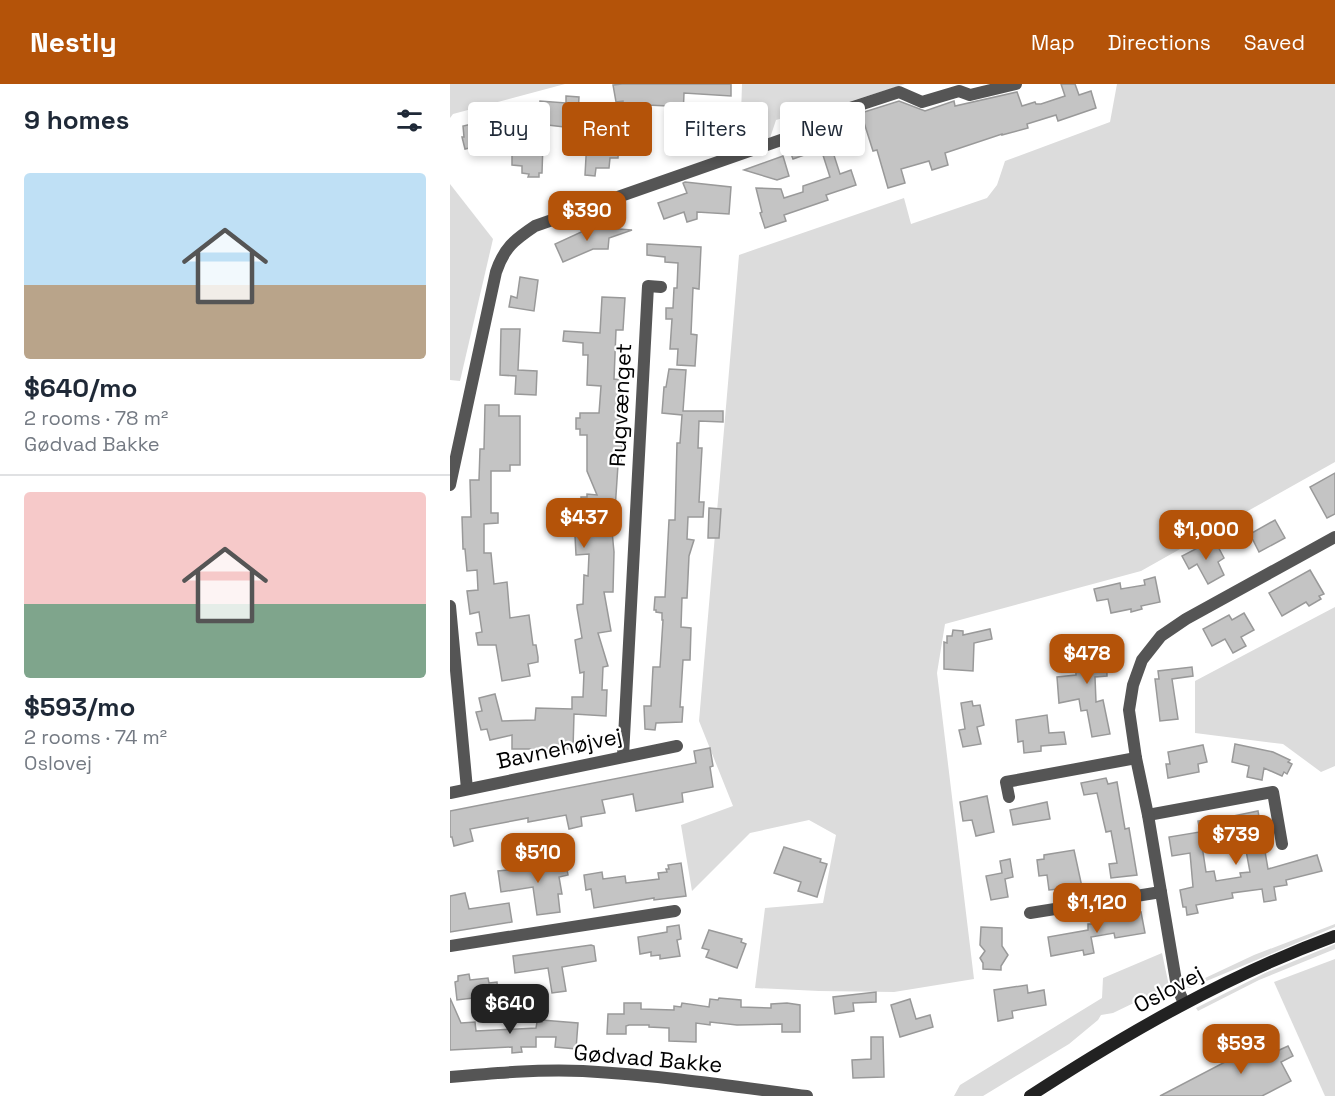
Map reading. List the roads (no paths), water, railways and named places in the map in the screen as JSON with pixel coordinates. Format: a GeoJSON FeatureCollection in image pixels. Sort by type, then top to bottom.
{"type":"FeatureCollection","features":[{"type":"Feature","properties":{"kind":"street"},"geometry":{"type":"LineString","coordinates":[[450,485],[496,272],[501,255],[516,239],[535,226],[830,124],[841,119],[844,110],[899,92],[922,102],[959,91],[970,95],[1016,84]]}},
{"type":"Feature","properties":{"kind":"street","name":"Rugvænget"},"geometry":{"type":"LineString","coordinates":[[623,756],[648,286],[661,287]]}},
{"type":"Feature","properties":{"kind":"street"},"geometry":{"type":"LineString","coordinates":[[1184,1003],[1177,987],[1136,758],[1130,710],[1133,685],[1142,660],[1161,636],[1186,619],[1335,537]]}},
{"type":"Feature","properties":{"kind":"street"},"geometry":{"type":"LineString","coordinates":[[450,606],[467,789]]}},
{"type":"Feature","properties":{"kind":"street","name":"Bavnehøjvej"},"geometry":{"type":"LineString","coordinates":[[450,793],[677,746]]}},
{"type":"Feature","properties":{"kind":"street"},"geometry":{"type":"LineString","coordinates":[[1009,796],[1006,782],[1136,758]]}},
{"type":"Feature","properties":{"kind":"street"},"geometry":{"type":"LineString","coordinates":[[1148,815],[1273,792],[1282,844]]}},
{"type":"Feature","properties":{"kind":"street"},"geometry":{"type":"LineString","coordinates":[[1030,913],[1161,892]]}},
{"type":"Feature","properties":{"kind":"street"},"geometry":{"type":"LineString","coordinates":[[450,946],[675,911]]}},
{"type":"Feature","properties":{"kind":"street","name":"Oslovej"},"geometry":{"type":"LineString","coordinates":[[1030,1096],[1096,1053],[1184,1003],[1247,972],[1335,936]]}},
{"type":"Feature","properties":{"kind":"street","name":"Gødvad Bakke"},"geometry":{"type":"LineString","coordinates":[[450,1077],[497,1073],[581,1071],[669,1078],[758,1093],[807,1096]]}}]}
